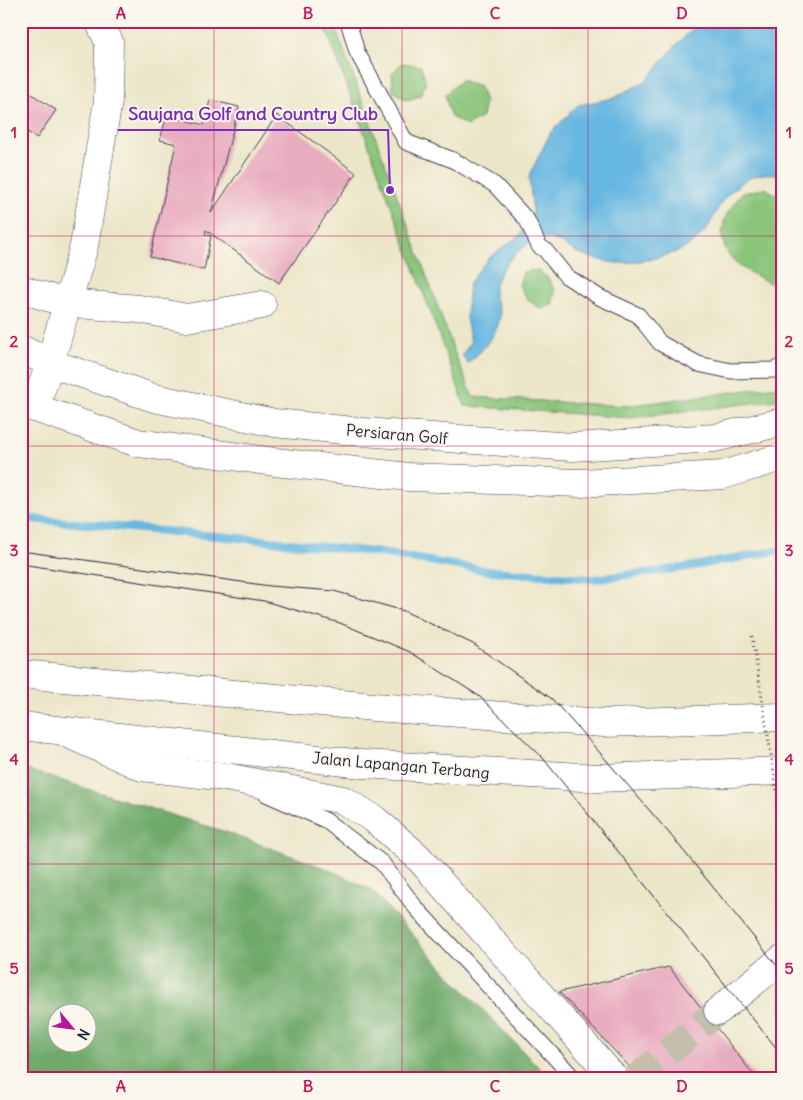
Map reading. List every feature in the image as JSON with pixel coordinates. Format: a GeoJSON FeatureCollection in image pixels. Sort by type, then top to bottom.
{"type":"FeatureCollection","features":[{"type":"Feature","properties":{"kind":"street"},"geometry":{"type":"LineString","coordinates":[[99,21],[109,42],[108,101],[84,246],[50,363],[28,404],[138,443],[275,462],[409,477],[590,482],[723,475],[782,457]]}},
{"type":"Feature","properties":{"kind":"street"},"geometry":{"type":"LineString","coordinates":[[21,289],[66,303],[138,309],[187,318],[262,305]]}},
{"type":"Feature","properties":{"kind":"street","name":"Persiaran Golf"},"geometry":{"type":"LineString","coordinates":[[21,349],[50,363],[154,398],[275,423],[408,436],[573,447],[715,438],[782,422]]}},
{"type":"Feature","properties":{"kind":"street"},"geometry":{"type":"LineString","coordinates":[[21,674],[374,707],[604,723],[782,717]]}},
{"type":"Feature","properties":{"kind":"street","name":"Jalan Lapangan Terbang"},"geometry":{"type":"LineString","coordinates":[[21,726],[363,764],[598,778],[782,770]]}},
{"type":"Feature","properties":{"kind":"street"},"geometry":{"type":"LineString","coordinates":[[58,730],[142,767],[226,777],[343,800],[374,819],[417,856],[615,1079]]}},
{"type":"Feature","properties":{"kind":"street"},"geometry":{"type":"LineString","coordinates":[[718,1011],[782,959]]}},
{"type":"Feature","properties":{"kind":"lane"},"geometry":{"type":"LineString","coordinates":[[348,21],[357,52],[406,142],[453,160],[495,185],[527,220],[539,246],[545,250],[566,276],[599,297],[638,316],[660,343],[698,364],[730,371],[774,370],[782,366]]}},
{"type":"Feature","properties":{"kind":"lane"},"geometry":{"type":"LineString","coordinates":[[226,777],[325,820],[382,864],[416,908],[570,1074]]}},
{"type":"Feature","properties":{"kind":"path"},"geometry":{"type":"LineString","coordinates":[[752,636],[782,823]]}},
{"type":"Feature","properties":{"kind":"green space"},"geometry":{"type":"Polygon","coordinates":[[[323,21],[333,21],[457,359],[473,397],[626,406],[777,386],[782,383],[782,398],[631,418],[465,406],[323,21]]]}},
{"type":"Feature","properties":{"kind":"green space"},"geometry":{"type":"Polygon","coordinates":[[[402,63],[421,66],[426,82],[420,96],[407,100],[393,91],[392,73],[402,63]]]}},
{"type":"Feature","properties":{"kind":"green space"},"geometry":{"type":"Polygon","coordinates":[[[461,80],[480,87],[485,102],[482,117],[467,126],[451,117],[445,95],[461,80]]]}},
{"type":"Feature","properties":{"kind":"green space"},"geometry":{"type":"Polygon","coordinates":[[[765,188],[777,195],[782,204],[782,287],[776,286],[743,268],[727,252],[723,242],[726,216],[742,193],[765,188]]]}},
{"type":"Feature","properties":{"kind":"green space"},"geometry":{"type":"Polygon","coordinates":[[[537,270],[548,278],[555,291],[552,305],[541,309],[527,299],[519,285],[523,272],[537,270]]]}},
{"type":"Feature","properties":{"kind":"green space"},"geometry":{"type":"Polygon","coordinates":[[[21,768],[226,832],[330,870],[372,890],[450,976],[550,1079],[21,1079],[21,768]]]}},
{"type":"Feature","properties":{"kind":"water"},"geometry":{"type":"Polygon","coordinates":[[[701,21],[782,21],[782,175],[764,174],[747,179],[733,189],[721,203],[708,227],[699,238],[682,249],[659,257],[617,263],[583,255],[551,239],[544,238],[528,244],[516,253],[501,271],[495,285],[494,295],[500,314],[496,331],[488,343],[468,364],[462,355],[471,342],[466,318],[469,283],[488,259],[521,234],[533,213],[529,176],[551,132],[578,105],[614,98],[647,80],[677,44],[701,21]]]}},
{"type":"Feature","properties":{"kind":"building"},"geometry":{"type":"Polygon","coordinates":[[[21,87],[56,110],[37,138],[21,128],[21,87]]]}},
{"type":"Feature","properties":{"kind":"building"},"geometry":{"type":"Polygon","coordinates":[[[210,100],[239,107],[211,213],[277,115],[356,173],[279,283],[206,230],[205,234],[211,236],[204,270],[150,257],[176,144],[160,140],[167,115],[204,125],[210,100]]]}},
{"type":"Feature","properties":{"kind":"building"},"geometry":{"type":"Polygon","coordinates":[[[669,967],[703,1010],[706,1020],[715,1026],[757,1079],[641,1079],[559,992],[669,967]]]}},
{"type":"Feature","properties":{"kind":"waterway"},"geometry":{"type":"LineString","coordinates":[[21,518],[374,552],[490,571],[595,579],[682,568],[782,550]]}},
{"type":"Feature","properties":{"kind":"tunnel"},"geometry":{"type":"LineString","coordinates":[[635,1079],[718,1011]]}},
{"type":"Feature","properties":{"kind":"tram line"},"geometry":{"type":"LineString","coordinates":[[21,551],[270,586],[334,591],[404,611],[473,644],[552,699],[669,833],[782,972]]}},
{"type":"Feature","properties":{"kind":"tram line"},"geometry":{"type":"LineString","coordinates":[[21,564],[264,601],[340,623],[410,652],[479,696],[542,757],[782,1055]]}},
{"type":"Feature","properties":{"kind":"place","name":"Saujana Golf and Country Club"},"geometry":{"type":"Point","coordinates":[390,190]}}]}
